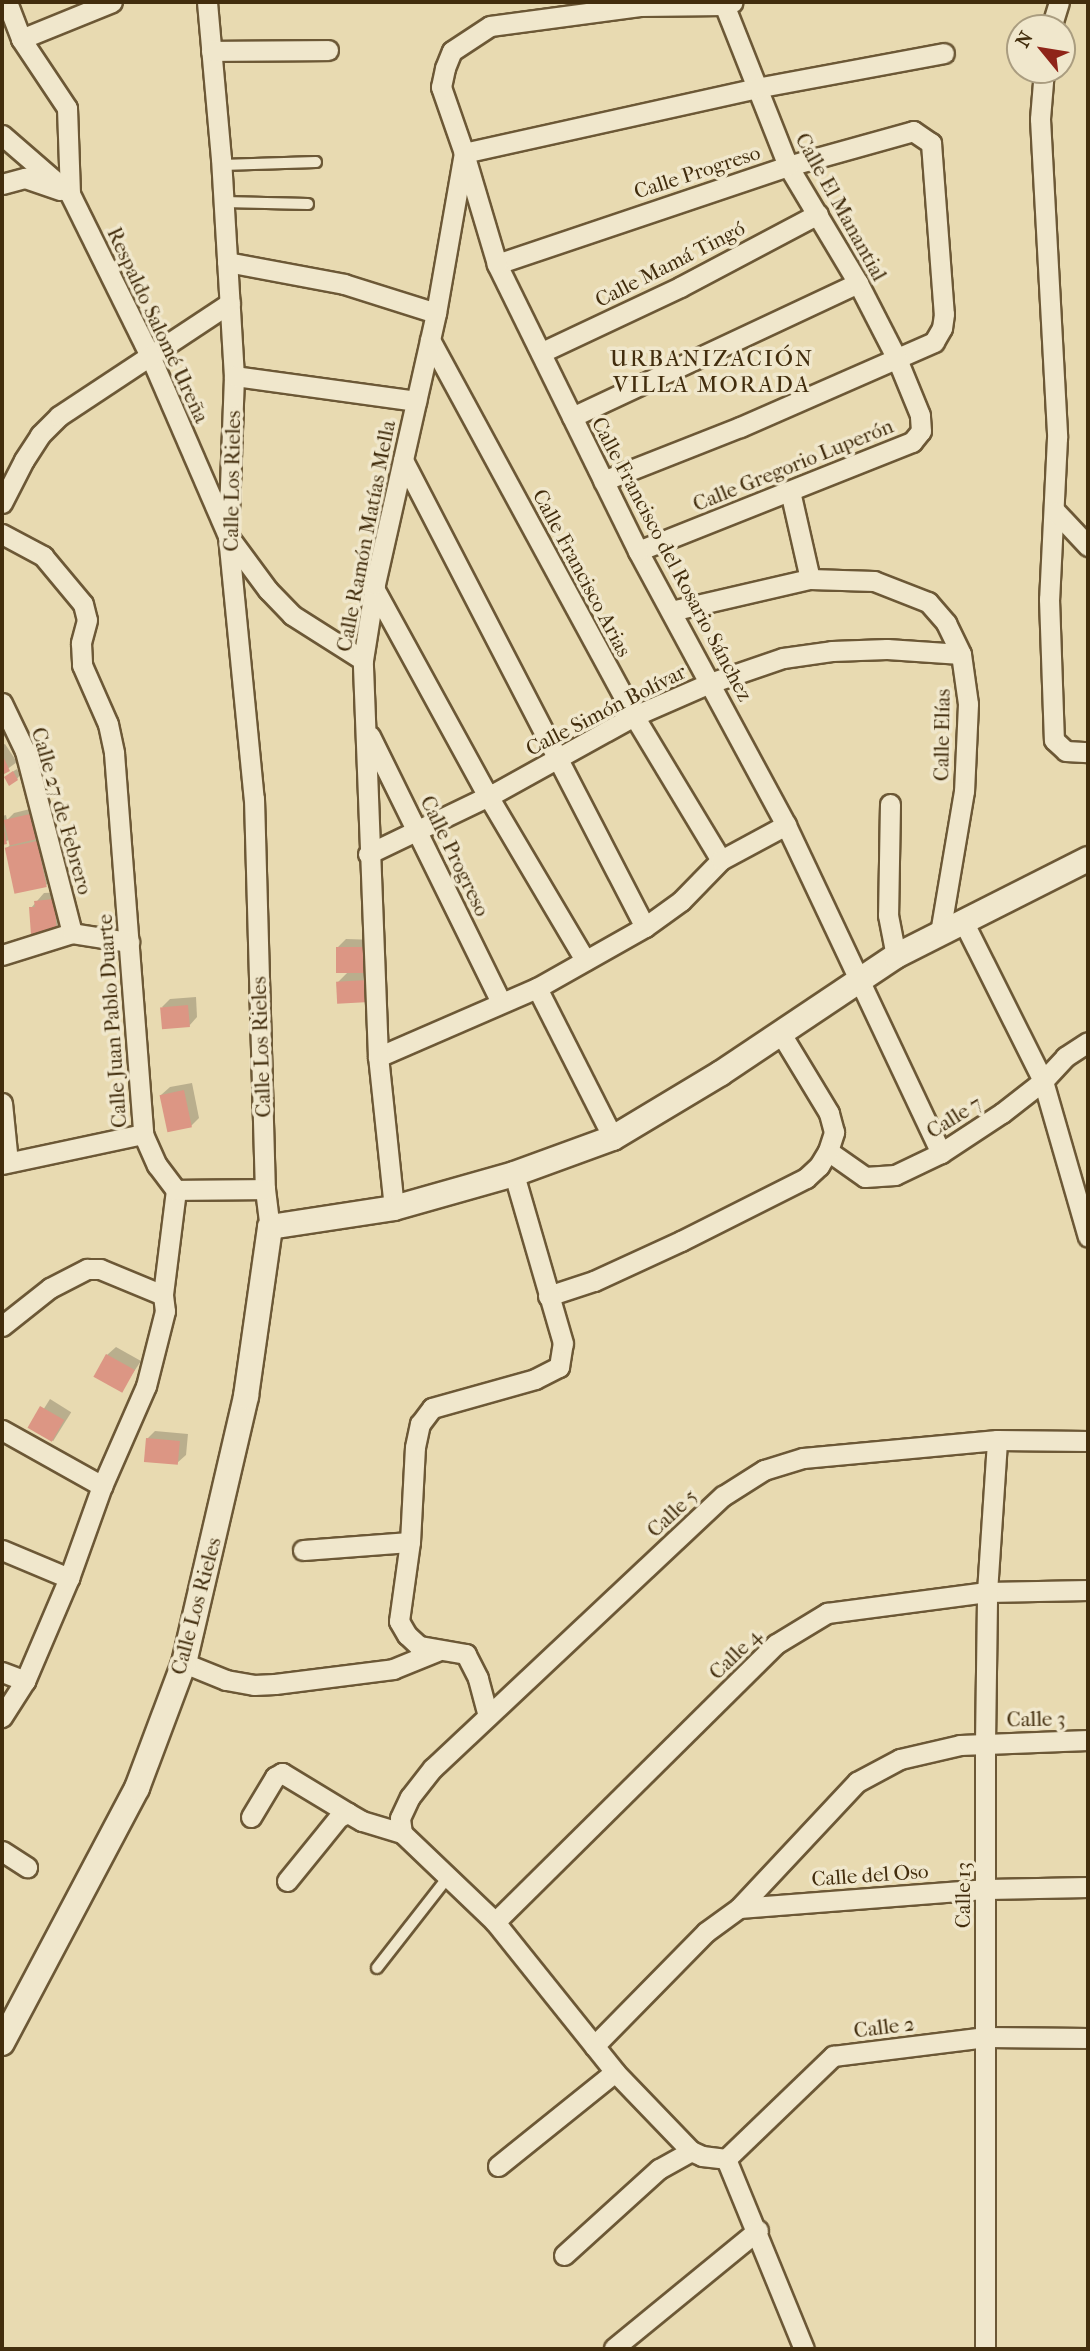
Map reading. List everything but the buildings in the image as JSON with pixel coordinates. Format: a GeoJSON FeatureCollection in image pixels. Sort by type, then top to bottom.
{"type":"FeatureCollection","features":[{"type":"Feature","properties":{"kind":"street","name":"Respaldo Salomé Ureña"},"geometry":{"type":"LineString","coordinates":[[7,2],[22,39],[67,108],[71,194],[151,358],[228,536],[268,590],[292,615],[363,660]]}},
{"type":"Feature","properties":{"kind":"street","name":"Calle Los Rieles"},"geometry":{"type":"LineString","coordinates":[[2,2043],[137,1788],[184,1663],[246,1396],[270,1227],[265,1189],[254,799],[228,536],[234,376],[222,165],[207,2]]}},
{"type":"Feature","properties":{"kind":"street"},"geometry":{"type":"LineString","coordinates":[[638,4],[727,3]]}},
{"type":"Feature","properties":{"kind":"street","name":"Calle El Manantial"},"geometry":{"type":"LineString","coordinates":[[727,3],[756,88],[788,166],[858,283],[897,359],[920,415],[921,432]]}},
{"type":"Feature","properties":{"kind":"street"},"geometry":{"type":"LineString","coordinates":[[22,39],[99,4]]}},
{"type":"Feature","properties":{"kind":"street","name":"Calle Ramón Matías Mella"},"geometry":{"type":"LineString","coordinates":[[394,1208],[378,1057],[368,854],[367,730],[363,660],[374,590],[436,313],[464,153],[441,88],[452,51],[490,26],[638,4]]}},
{"type":"Feature","properties":{"kind":"street"},"geometry":{"type":"LineString","coordinates":[[211,51],[328,50]]}},
{"type":"Feature","properties":{"kind":"street"},"geometry":{"type":"LineString","coordinates":[[464,153],[756,88],[944,53]]}},
{"type":"Feature","properties":{"kind":"street"},"geometry":{"type":"LineString","coordinates":[[1043,84],[1040,119],[1057,438],[1056,512],[1049,599],[1054,740],[1066,751],[1088,752]]}},
{"type":"Feature","properties":{"kind":"street","name":"Calle Progreso"},"geometry":{"type":"LineString","coordinates":[[497,264],[788,166],[913,131],[931,143],[944,314],[942,328],[934,342],[897,359]]}},
{"type":"Feature","properties":{"kind":"street"},"geometry":{"type":"LineString","coordinates":[[2,135],[71,194]]}},
{"type":"Feature","properties":{"kind":"street","name":"Calle Francisco del Rosario Sánchez"},"geometry":{"type":"LineString","coordinates":[[464,153],[497,264],[638,551],[786,825],[941,1153]]}},
{"type":"Feature","properties":{"kind":"street"},"geometry":{"type":"LineString","coordinates":[[2,184],[25,178],[71,194]]}},
{"type":"Feature","properties":{"kind":"street","name":"Calle Mamá Tingó"},"geometry":{"type":"LineString","coordinates":[[542,352],[680,287],[818,214]]}},
{"type":"Feature","properties":{"kind":"street"},"geometry":{"type":"LineString","coordinates":[[227,262],[344,284],[436,313]]}},
{"type":"Feature","properties":{"kind":"street"},"geometry":{"type":"LineString","coordinates":[[572,417],[858,283]]}},
{"type":"Feature","properties":{"kind":"street"},"geometry":{"type":"LineString","coordinates":[[2,503],[40,435],[59,416],[151,358],[230,303]]}},
{"type":"Feature","properties":{"kind":"street","name":"Calle Francisco Arias"},"geometry":{"type":"LineString","coordinates":[[430,340],[634,716],[721,860]]}},
{"type":"Feature","properties":{"kind":"street"},"geometry":{"type":"LineString","coordinates":[[603,481],[897,359]]}},
{"type":"Feature","properties":{"kind":"street"},"geometry":{"type":"LineString","coordinates":[[234,376],[416,401]]}},
{"type":"Feature","properties":{"kind":"street","name":"Calle Gregorio Luperón"},"geometry":{"type":"LineString","coordinates":[[638,551],[912,442],[921,432]]}},
{"type":"Feature","properties":{"kind":"street"},"geometry":{"type":"LineString","coordinates":[[403,460],[645,927]]}},
{"type":"Feature","properties":{"kind":"street"},"geometry":{"type":"LineString","coordinates":[[790,491],[810,579]]}},
{"type":"Feature","properties":{"kind":"street"},"geometry":{"type":"LineString","coordinates":[[1056,512],[1088,546]]}},
{"type":"Feature","properties":{"kind":"street","name":"Calle Juan Pablo Duarte"},"geometry":{"type":"LineString","coordinates":[[2,534],[43,556],[83,604],[87,620],[81,643],[82,665],[108,724],[114,753],[143,1135],[157,1164],[176,1190]]}},
{"type":"Feature","properties":{"kind":"street","name":"Calle Elías"},"geometry":{"type":"LineString","coordinates":[[671,611],[810,579],[874,581],[928,602],[946,623],[961,654],[968,704],[964,791],[940,933]]}},
{"type":"Feature","properties":{"kind":"street"},"geometry":{"type":"LineString","coordinates":[[374,590],[488,796],[585,961]]}},
{"type":"Feature","properties":{"kind":"street","name":"Calle Simón Bolívar"},"geometry":{"type":"LineString","coordinates":[[368,854],[488,796],[634,716],[710,683],[783,658],[832,651],[887,649],[961,654]]}},
{"type":"Feature","properties":{"kind":"street","name":"Calle 27 de Febrero"},"geometry":{"type":"LineString","coordinates":[[2,703],[25,751],[72,933]]}},
{"type":"Feature","properties":{"kind":"street","name":"Calle Progreso"},"geometry":{"type":"LineString","coordinates":[[367,730],[501,1002]]}},
{"type":"Feature","properties":{"kind":"street"},"geometry":{"type":"LineString","coordinates":[[890,804],[888,915],[896,956]]}},
{"type":"Feature","properties":{"kind":"street"},"geometry":{"type":"LineString","coordinates":[[378,1057],[537,988],[645,927],[681,901],[721,860],[786,825]]}},
{"type":"Feature","properties":{"kind":"street"},"geometry":{"type":"LineString","coordinates":[[270,1227],[394,1208],[514,1174],[613,1138],[721,1073],[896,956],[1088,859]]}},
{"type":"Feature","properties":{"kind":"street"},"geometry":{"type":"LineString","coordinates":[[963,921],[1043,1081],[1088,1237]]}},
{"type":"Feature","properties":{"kind":"street"},"geometry":{"type":"LineString","coordinates":[[2,955],[72,933],[129,942]]}},
{"type":"Feature","properties":{"kind":"street"},"geometry":{"type":"LineString","coordinates":[[537,988],[613,1138]]}},
{"type":"Feature","properties":{"kind":"street"},"geometry":{"type":"LineString","coordinates":[[548,1296],[594,1281],[806,1178],[828,1151],[834,1132],[829,1113],[779,1032]]}},
{"type":"Feature","properties":{"kind":"street","name":"Calle 7"},"geometry":{"type":"LineString","coordinates":[[828,1151],[866,1177],[895,1175],[941,1153],[1002,1113],[1043,1081],[1065,1057],[1088,1042]]}},
{"type":"Feature","properties":{"kind":"street"},"geometry":{"type":"LineString","coordinates":[[2,1103],[5,1163],[143,1135]]}},
{"type":"Feature","properties":{"kind":"street"},"geometry":{"type":"LineString","coordinates":[[488,1716],[478,1678],[466,1654],[419,1646],[407,1635],[399,1621],[410,1542],[415,1447],[420,1424],[432,1408],[535,1379],[559,1367],[563,1343],[514,1174]]}},
{"type":"Feature","properties":{"kind":"street"},"geometry":{"type":"LineString","coordinates":[[2,1717],[25,1681],[69,1578],[102,1486],[146,1386],[165,1311],[163,1295],[176,1190],[265,1189]]}},
{"type":"Feature","properties":{"kind":"street"},"geometry":{"type":"LineString","coordinates":[[2,1326],[50,1288],[87,1269],[100,1269],[163,1295]]}},
{"type":"Feature","properties":{"kind":"street"},"geometry":{"type":"LineString","coordinates":[[2,1430],[102,1486]]}},
{"type":"Feature","properties":{"kind":"street","name":"Calle 5"},"geometry":{"type":"LineString","coordinates":[[402,1833],[400,1818],[410,1797],[433,1768],[723,1496],[764,1470],[803,1458],[997,1440],[1088,1441]]}},
{"type":"Feature","properties":{"kind":"street","name":"Calle 13"},"geometry":{"type":"LineString","coordinates":[[985,2349],[985,1743],[988,1592],[997,1440]]}},
{"type":"Feature","properties":{"kind":"street"},"geometry":{"type":"LineString","coordinates":[[303,1550],[410,1542]]}},
{"type":"Feature","properties":{"kind":"street"},"geometry":{"type":"LineString","coordinates":[[2,1550],[69,1578]]}},
{"type":"Feature","properties":{"kind":"street","name":"Calle 4"},"geometry":{"type":"LineString","coordinates":[[495,1922],[776,1644],[827,1613],[988,1592],[1088,1590]]}},
{"type":"Feature","properties":{"kind":"street"},"geometry":{"type":"LineString","coordinates":[[184,1663],[226,1680],[264,1684],[393,1669],[437,1651]]}},
{"type":"Feature","properties":{"kind":"street"},"geometry":{"type":"LineString","coordinates":[[2,1672],[25,1681]]}},
{"type":"Feature","properties":{"kind":"street","name":"Calle 3"},"geometry":{"type":"LineString","coordinates":[[594,2046],[706,1932],[739,1908],[858,1782],[912,1756],[985,1743],[1088,1740]]}},
{"type":"Feature","properties":{"kind":"street"},"geometry":{"type":"LineString","coordinates":[[251,1817],[275,1777],[282,1773],[348,1813],[402,1833],[495,1922],[615,2072],[691,2151],[726,2159],[758,2230],[797,2346]]}},
{"type":"Feature","properties":{"kind":"street"},"geometry":{"type":"LineString","coordinates":[[287,1881],[339,1817],[348,1813]]}},
{"type":"Feature","properties":{"kind":"street"},"geometry":{"type":"LineString","coordinates":[[2,1852],[27,1867]]}},
{"type":"Feature","properties":{"kind":"street","name":"Calle del Oso"},"geometry":{"type":"LineString","coordinates":[[739,1908],[987,1889],[1088,1887]]}},
{"type":"Feature","properties":{"kind":"street","name":"Calle 2"},"geometry":{"type":"LineString","coordinates":[[726,2159],[833,2056],[986,2037],[1088,2038]]}},
{"type":"Feature","properties":{"kind":"street"},"geometry":{"type":"LineString","coordinates":[[498,2166],[615,2072]]}},
{"type":"Feature","properties":{"kind":"street"},"geometry":{"type":"LineString","coordinates":[[564,2255],[659,2169],[691,2151]]}},
{"type":"Feature","properties":{"kind":"street"},"geometry":{"type":"LineString","coordinates":[[614,2348],[758,2230]]}},
{"type":"Feature","properties":{"kind":"lane"},"geometry":{"type":"LineString","coordinates":[[222,165],[316,162]]}},
{"type":"Feature","properties":{"kind":"lane"},"geometry":{"type":"LineString","coordinates":[[224,202],[308,204]]}},
{"type":"Feature","properties":{"kind":"lane"},"geometry":{"type":"LineString","coordinates":[[377,1968],[448,1877]]}},
{"type":"Feature","properties":{"kind":"district","name":"URBANIZACIÓN VILLA MORADA"},"geometry":{"type":"Point","coordinates":[712,372]}}]}
